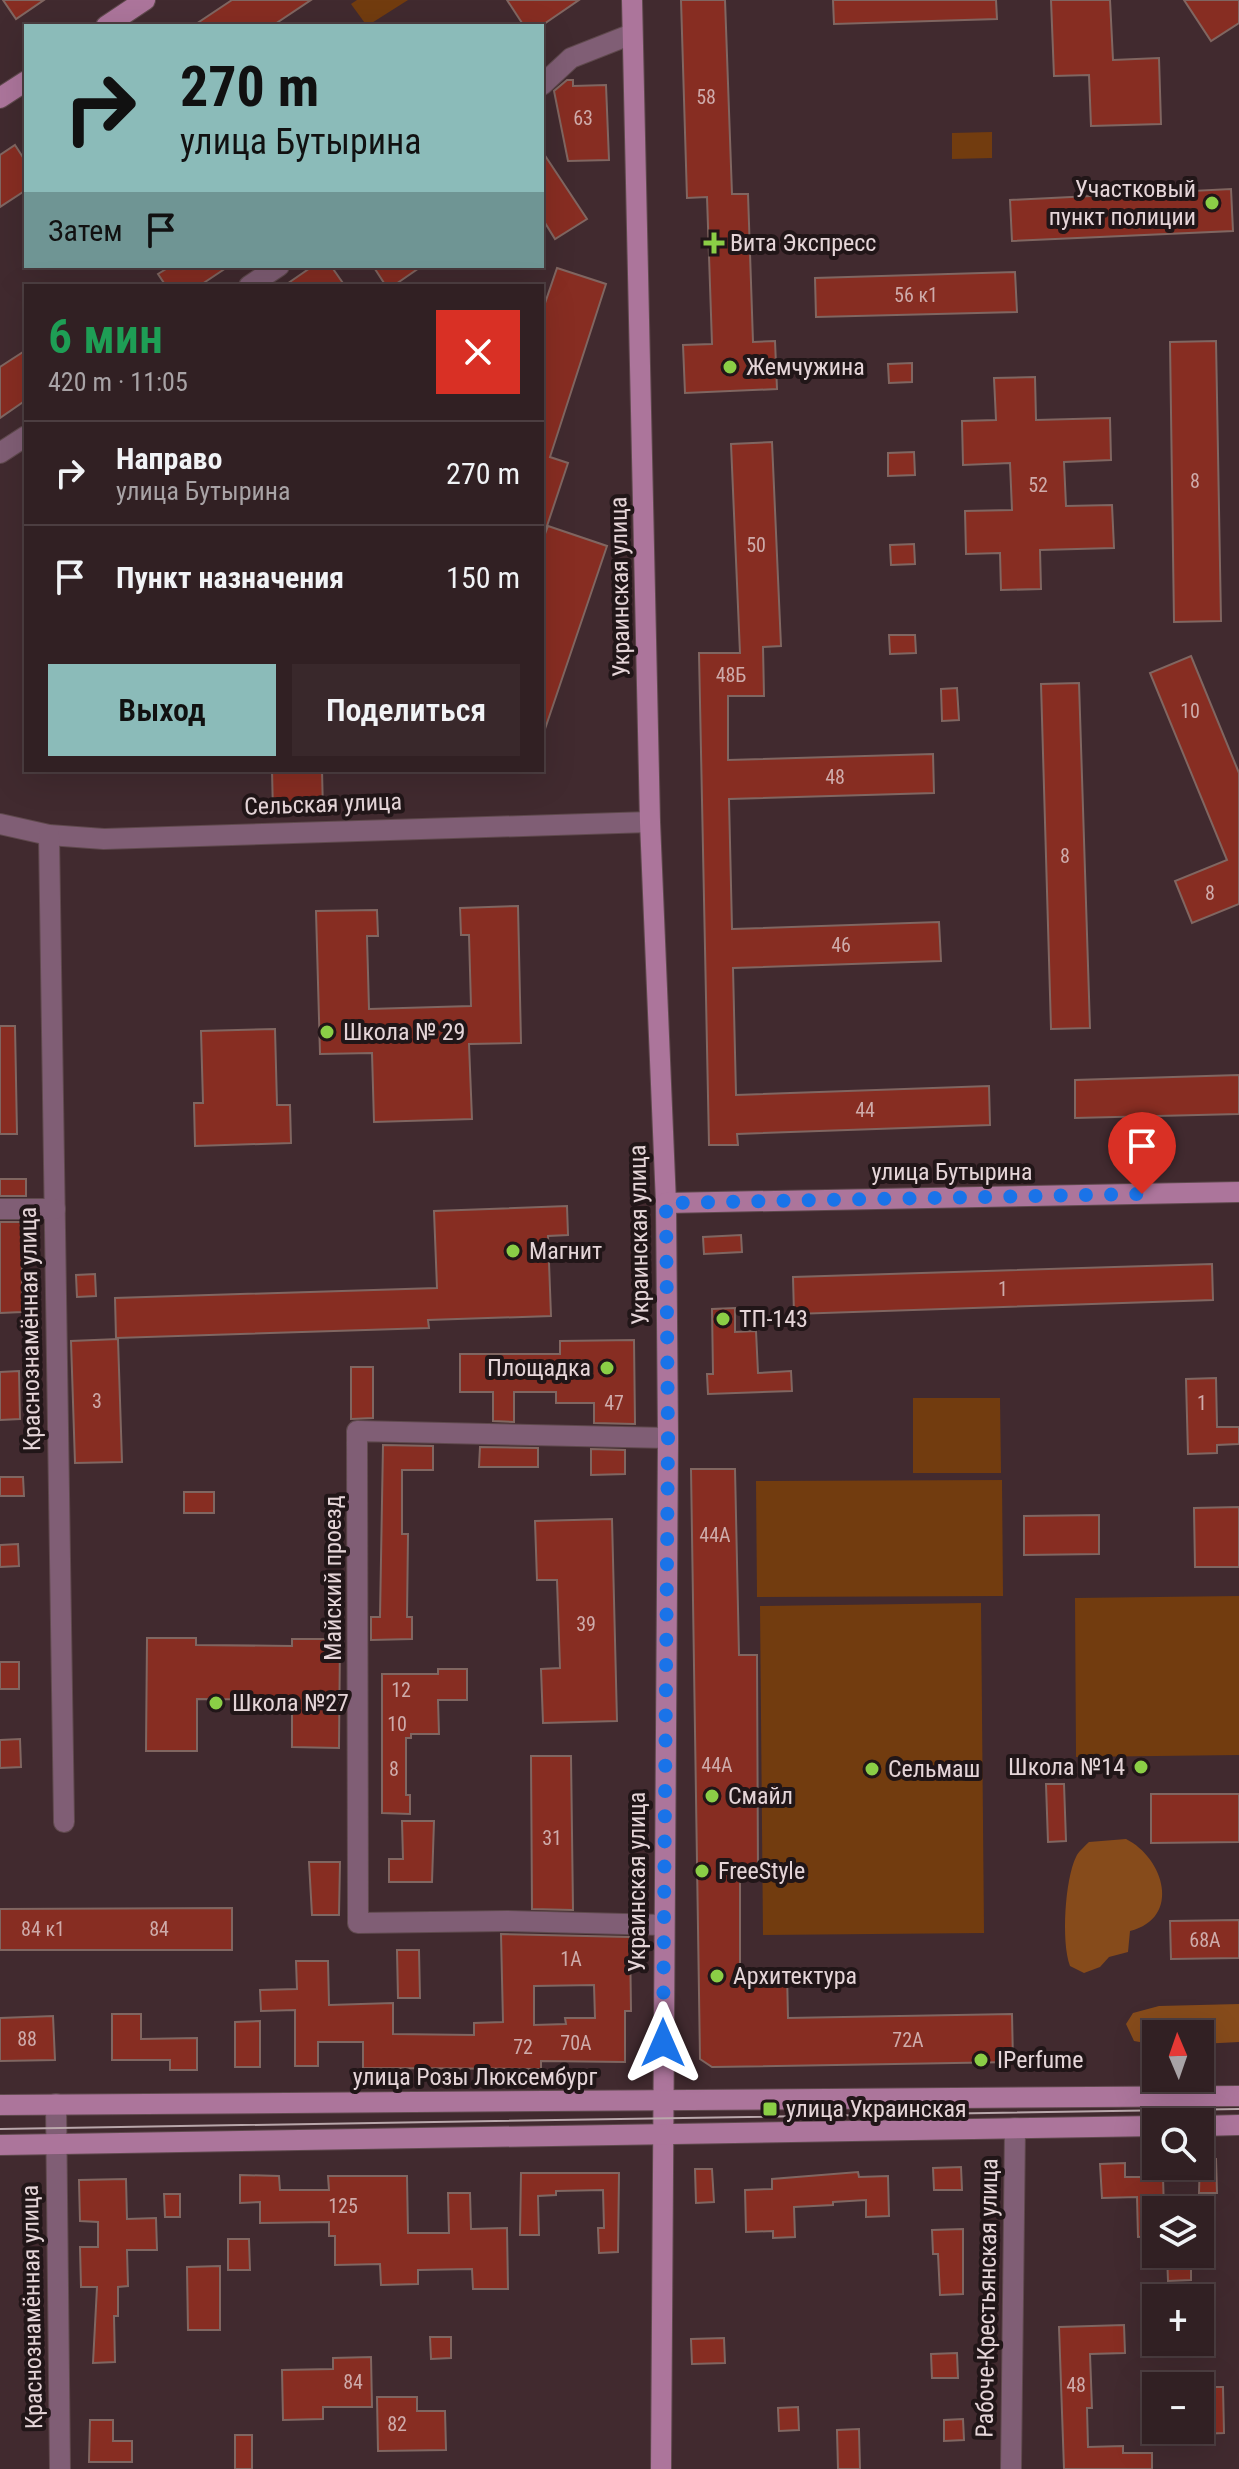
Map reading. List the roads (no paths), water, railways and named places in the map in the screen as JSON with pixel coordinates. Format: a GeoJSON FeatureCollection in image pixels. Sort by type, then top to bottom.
{"type":"FeatureCollection","features":[{"type":"Feature","properties":{"kind":"street"},"geometry":{"type":"LineString","coordinates":[[109,24],[145,0]]}},
{"type":"Feature","properties":{"kind":"street","name":"Украинская улица"},"geometry":{"type":"LineString","coordinates":[[632,0],[650,822],[666,1203],[668,1438],[661,2469]]}},
{"type":"Feature","properties":{"kind":"street"},"geometry":{"type":"LineString","coordinates":[[544,83],[571,58],[632,34]]}},
{"type":"Feature","properties":{"kind":"street"},"geometry":{"type":"LineString","coordinates":[[0,98],[24,82]]}},
{"type":"Feature","properties":{"kind":"street"},"geometry":{"type":"LineString","coordinates":[[252,284],[276,268]]}},
{"type":"Feature","properties":{"kind":"street"},"geometry":{"type":"LineString","coordinates":[[0,453],[24,437]]}},
{"type":"Feature","properties":{"kind":"street","name":"Сельская улица"},"geometry":{"type":"LineString","coordinates":[[0,824],[49,835],[104,839],[650,822]]}},
{"type":"Feature","properties":{"kind":"street","name":"Краснознамённая улица"},"geometry":{"type":"LineString","coordinates":[[49,835],[64,1822]]}},
{"type":"Feature","properties":{"kind":"street","name":"улица Бутырина"},"geometry":{"type":"LineString","coordinates":[[666,1203],[1239,1192]]}},
{"type":"Feature","properties":{"kind":"street"},"geometry":{"type":"LineString","coordinates":[[0,1209],[55,1209]]}},
{"type":"Feature","properties":{"kind":"street","name":"Майский проезд"},"geometry":{"type":"LineString","coordinates":[[663,1925],[506,1921],[358,1923],[357,1431],[668,1438]]}},
{"type":"Feature","properties":{"kind":"street","name":"улица Розы Люксембург"},"geometry":{"type":"LineString","coordinates":[[0,2105],[663,2103],[1239,2096]]}},
{"type":"Feature","properties":{"kind":"street","name":"Краснознамённая улица"},"geometry":{"type":"LineString","coordinates":[[56,2104],[60,2469]]}},
{"type":"Feature","properties":{"kind":"street"},"geometry":{"type":"LineString","coordinates":[[1214,2126],[1239,2125]]}},
{"type":"Feature","properties":{"kind":"street"},"geometry":{"type":"LineString","coordinates":[[0,2145],[1142,2126]]}},
{"type":"Feature","properties":{"kind":"street","name":"Рабоче-Крестьянская улица"},"geometry":{"type":"LineString","coordinates":[[1011,2469],[1015,2128]]}},
{"type":"Feature","properties":{"kind":"tram line"},"geometry":{"type":"LineString","coordinates":[[0,2129],[1239,2109]]}},
{"type":"Feature","properties":{"kind":"place","name":"Участковый пункт полиции"},"geometry":{"type":"Point","coordinates":[1212,203]}},
{"type":"Feature","properties":{"kind":"place","name":"Вита Экспресс"},"geometry":{"type":"Point","coordinates":[714,243]}},
{"type":"Feature","properties":{"kind":"place","name":"Жемчужина"},"geometry":{"type":"Point","coordinates":[730,367]}},
{"type":"Feature","properties":{"kind":"place","name":"Школа № 29"},"geometry":{"type":"Point","coordinates":[327,1032]}},
{"type":"Feature","properties":{"kind":"place","name":"Магнит"},"geometry":{"type":"Point","coordinates":[513,1251]}},
{"type":"Feature","properties":{"kind":"place","name":"ТП-143"},"geometry":{"type":"Point","coordinates":[723,1319]}},
{"type":"Feature","properties":{"kind":"place","name":"Площадка"},"geometry":{"type":"Point","coordinates":[607,1368]}},
{"type":"Feature","properties":{"kind":"place","name":"Школа №27"},"geometry":{"type":"Point","coordinates":[216,1703]}},
{"type":"Feature","properties":{"kind":"place","name":"Школа №14"},"geometry":{"type":"Point","coordinates":[1141,1767]}},
{"type":"Feature","properties":{"kind":"place","name":"Сельмаш"},"geometry":{"type":"Point","coordinates":[872,1769]}},
{"type":"Feature","properties":{"kind":"place","name":"Смайл"},"geometry":{"type":"Point","coordinates":[712,1796]}},
{"type":"Feature","properties":{"kind":"place","name":"FreeStyle"},"geometry":{"type":"Point","coordinates":[702,1871]}},
{"type":"Feature","properties":{"kind":"place","name":"Архитектура"},"geometry":{"type":"Point","coordinates":[717,1976]}},
{"type":"Feature","properties":{"kind":"place","name":"IPerfume"},"geometry":{"type":"Point","coordinates":[981,2060]}},
{"type":"Feature","properties":{"kind":"place","name":"улица Украинская"},"geometry":{"type":"Point","coordinates":[770,2109]}}]}
